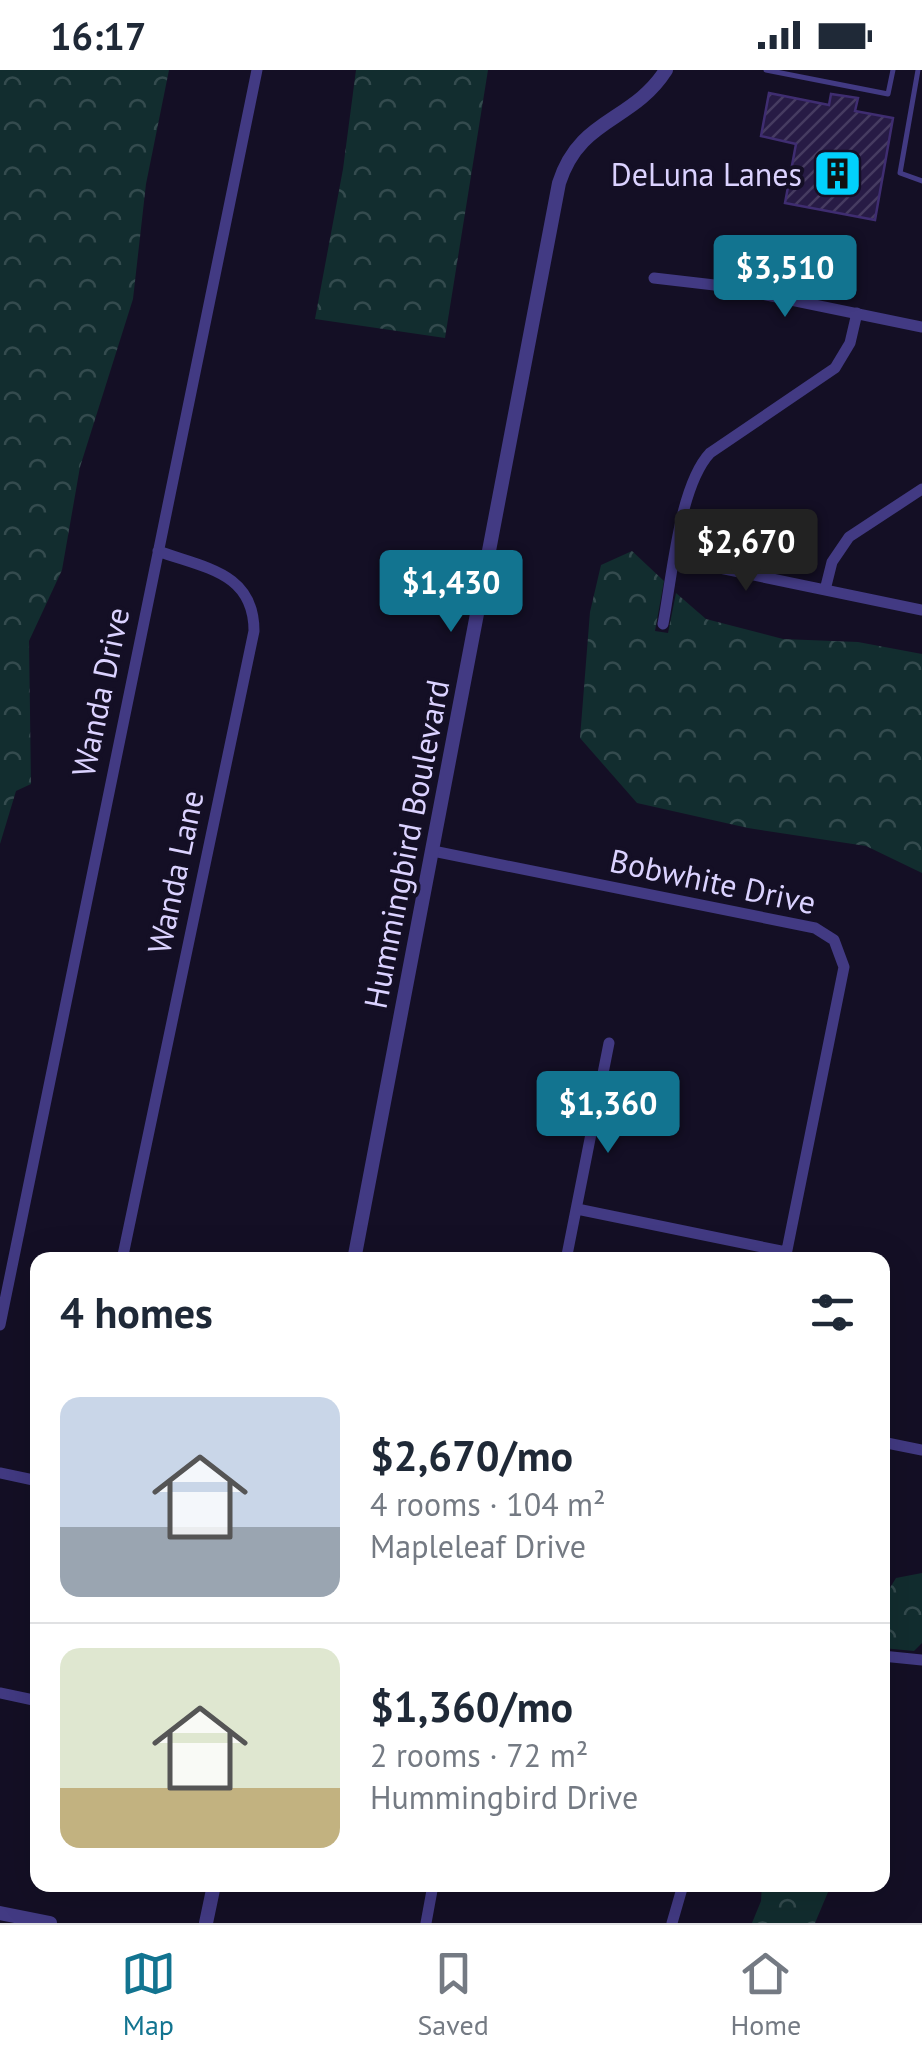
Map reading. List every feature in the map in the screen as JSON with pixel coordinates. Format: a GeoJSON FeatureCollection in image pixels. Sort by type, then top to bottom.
{"type":"FeatureCollection","features":[{"type":"Feature","properties":{"kind":"street","name":"Wanda Drive"},"geometry":{"type":"LineString","coordinates":[[0,1325],[257,70]]}},
{"type":"Feature","properties":{"kind":"street","name":"Hummingbird Boulevard"},"geometry":{"type":"LineString","coordinates":[[356,1252],[559,183],[572,152],[584,138],[644,99],[666,70]]}},
{"type":"Feature","properties":{"kind":"street"},"geometry":{"type":"LineString","coordinates":[[654,278],[723,286],[922,327]]}},
{"type":"Feature","properties":{"kind":"street"},"geometry":{"type":"LineString","coordinates":[[663,624],[689,488],[700,463],[710,452],[834,368],[850,342],[857,314]]}},
{"type":"Feature","properties":{"kind":"street"},"geometry":{"type":"LineString","coordinates":[[825,590],[832,562],[849,538],[922,489]]}},
{"type":"Feature","properties":{"kind":"street","name":"Wanda Lane"},"geometry":{"type":"LineString","coordinates":[[124,1252],[254,631],[250,600],[236,582],[158,551]]}},
{"type":"Feature","properties":{"kind":"street"},"geometry":{"type":"LineString","coordinates":[[676,558],[922,610]]}},
{"type":"Feature","properties":{"kind":"street","name":"Bobwhite Drive"},"geometry":{"type":"LineString","coordinates":[[433,851],[814,928],[834,940],[844,967],[786,1252]]}},
{"type":"Feature","properties":{"kind":"street"},"geometry":{"type":"LineString","coordinates":[[568,1252],[609,1044]]}},
{"type":"Feature","properties":{"kind":"street"},"geometry":{"type":"LineString","coordinates":[[577,1209],[767,1252]]}},
{"type":"Feature","properties":{"kind":"street"},"geometry":{"type":"LineString","coordinates":[[890,1444],[922,1450]]}},
{"type":"Feature","properties":{"kind":"street"},"geometry":{"type":"LineString","coordinates":[[0,1473],[30,1479]]}},
{"type":"Feature","properties":{"kind":"street"},"geometry":{"type":"LineString","coordinates":[[890,1657],[922,1660]]}},
{"type":"Feature","properties":{"kind":"street"},"geometry":{"type":"LineString","coordinates":[[0,1693],[30,1699]]}},
{"type":"Feature","properties":{"kind":"street"},"geometry":{"type":"LineString","coordinates":[[206,1923],[213,1892]]}},
{"type":"Feature","properties":{"kind":"street"},"geometry":{"type":"LineString","coordinates":[[426,1923],[432,1892]]}},
{"type":"Feature","properties":{"kind":"street"},"geometry":{"type":"LineString","coordinates":[[672,1923],[681,1892]]}},
{"type":"Feature","properties":{"kind":"street"},"geometry":{"type":"LineString","coordinates":[[0,1913],[50,1923]]}},
{"type":"Feature","properties":{"kind":"lane"},"geometry":{"type":"LineString","coordinates":[[766,70],[888,94],[894,70]]}},
{"type":"Feature","properties":{"kind":"lane"},"geometry":{"type":"LineString","coordinates":[[918,70],[900,173],[922,181]]}},
{"type":"Feature","properties":{"kind":"green space"},"geometry":{"type":"Polygon","coordinates":[[[0,70],[169,70],[146,184],[133,299],[80,467],[62,570],[29,641],[31,784],[16,791],[0,844],[0,70]]]}},
{"type":"Feature","properties":{"kind":"green space"},"geometry":{"type":"Polygon","coordinates":[[[356,70],[488,70],[445,338],[315,319],[343,169],[356,70]]]}},
{"type":"Feature","properties":{"kind":"green space"},"geometry":{"type":"Polygon","coordinates":[[[632,551],[664,581],[655,631],[668,633],[676,593],[706,619],[783,639],[858,642],[922,654],[922,873],[866,846],[748,828],[637,803],[580,738],[590,612],[601,565],[632,551]]]}},
{"type":"Feature","properties":{"kind":"green space"},"geometry":{"type":"Polygon","coordinates":[[[922,1573],[922,1643],[914,1651],[890,1649],[890,1588],[896,1578],[922,1573]]]}},
{"type":"Feature","properties":{"kind":"green space"},"geometry":{"type":"Polygon","coordinates":[[[762,1892],[828,1892],[815,1923],[752,1923],[762,1892]]]}},
{"type":"Feature","properties":{"kind":"building","name":"DeLuna Lanes"},"geometry":{"type":"Polygon","coordinates":[[[769,93],[829,105],[831,94],[858,98],[855,111],[893,118],[875,220],[785,203],[796,144],[761,136],[769,93]]]}},
{"type":"Feature","properties":{"kind":"place","name":"DeLuna Lanes"},"geometry":{"type":"Point","coordinates":[837,174]}}]}
